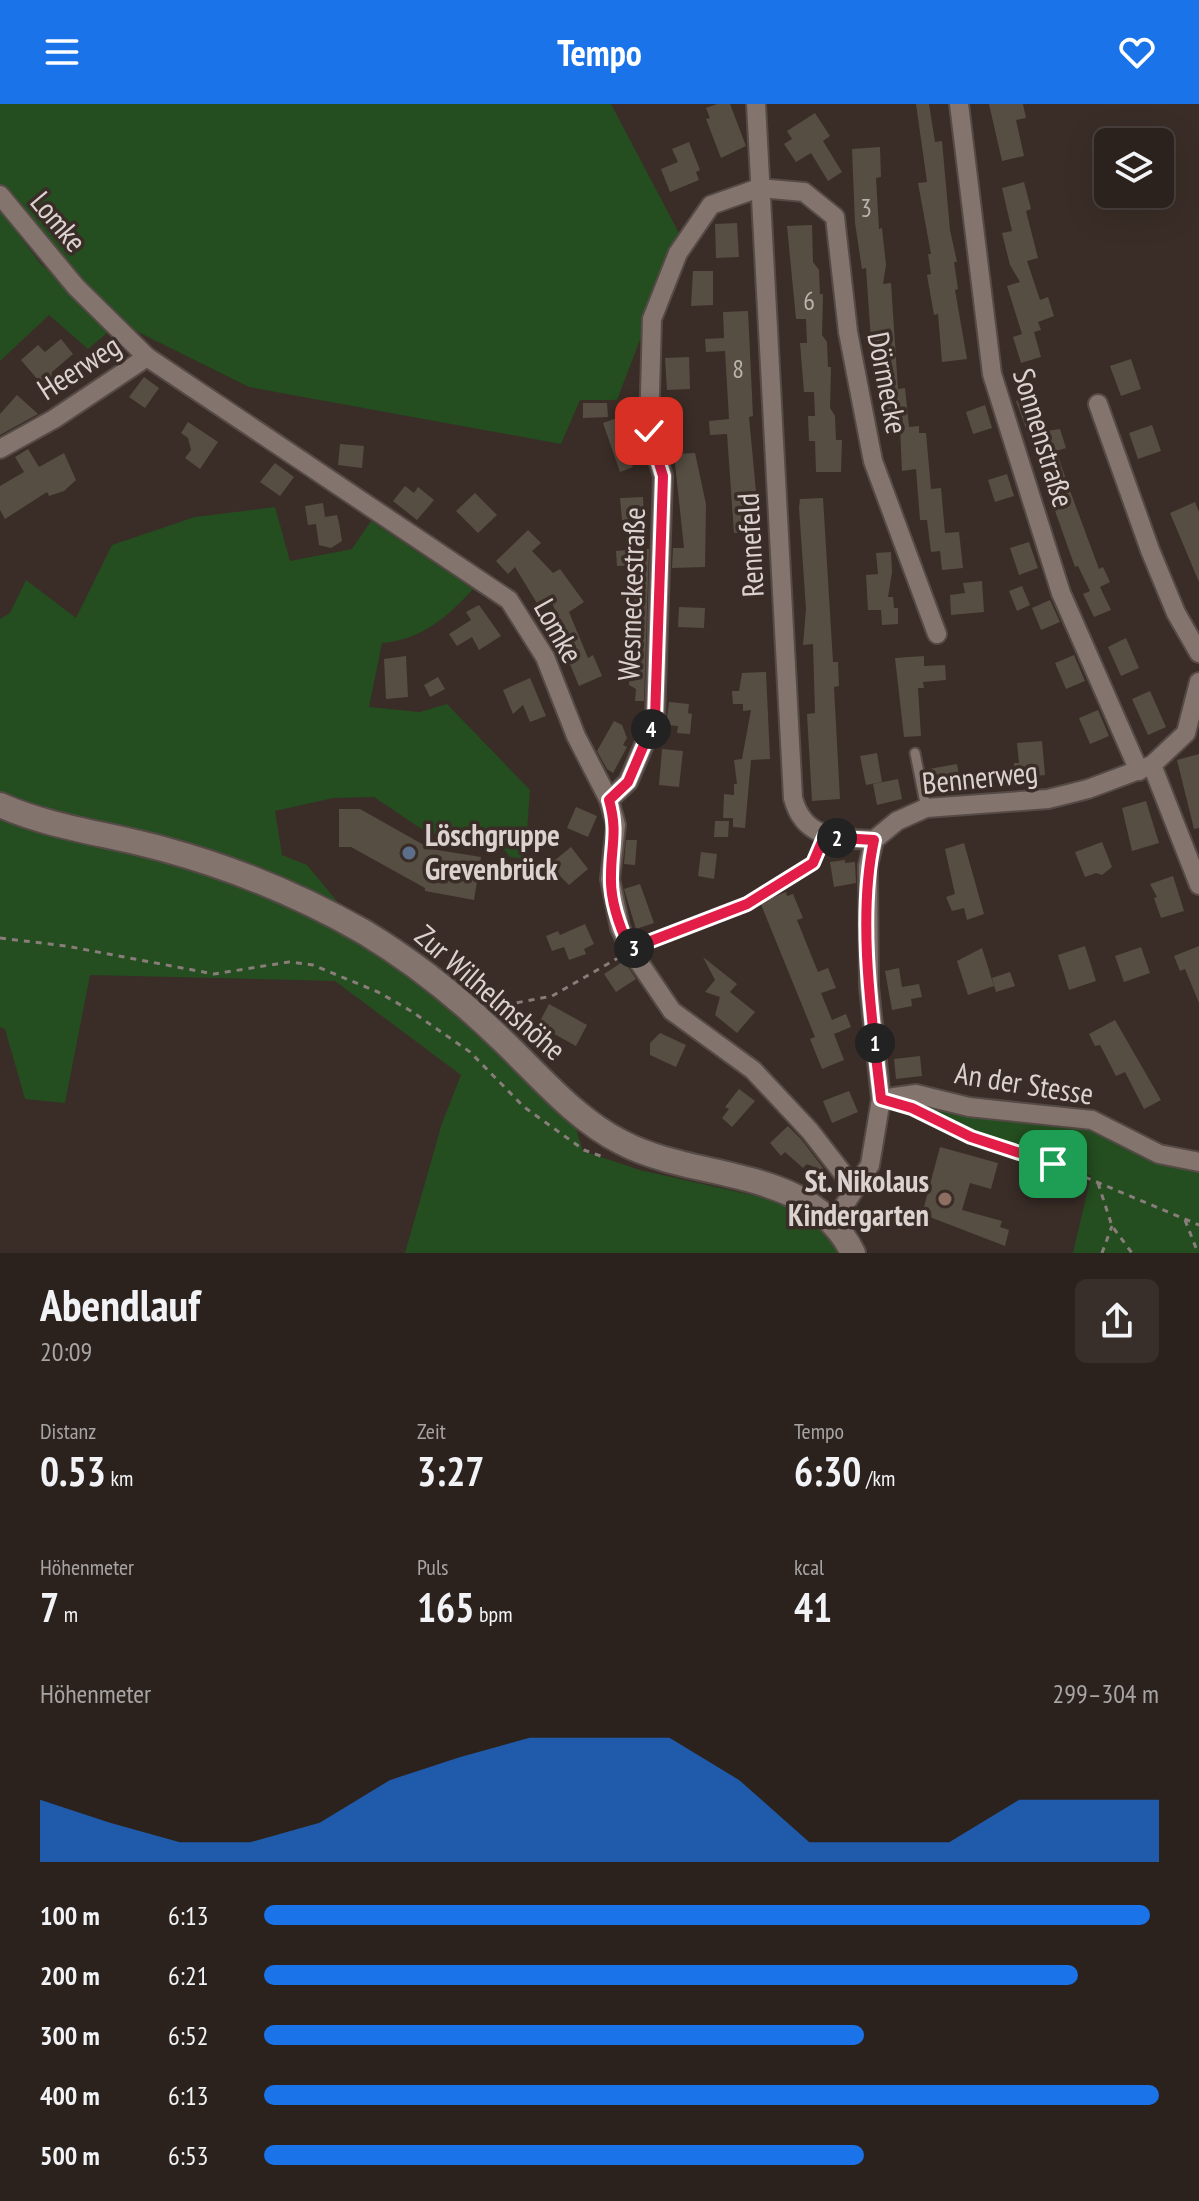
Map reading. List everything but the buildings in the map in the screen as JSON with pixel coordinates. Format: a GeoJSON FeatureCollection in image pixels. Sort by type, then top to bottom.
{"type":"FeatureCollection","features":[{"type":"Feature","properties":{"kind":"street"},"geometry":{"type":"LineString","coordinates":[[756,104],[759,188]]}},
{"type":"Feature","properties":{"kind":"street","name":"Sonnenstraße"},"geometry":{"type":"LineString","coordinates":[[959,104],[992,374],[1061,593],[1199,885]]}},
{"type":"Feature","properties":{"kind":"street","name":"Dörmecke"},"geometry":{"type":"LineString","coordinates":[[759,188],[804,192],[835,217],[848,332],[873,461],[937,634]]}},
{"type":"Feature","properties":{"kind":"street","name":"Wesmeckestraße"},"geometry":{"type":"LineString","coordinates":[[609,800],[628,782],[655,719],[663,476],[649,431],[652,319],[678,253],[711,205],[759,188]]}},
{"type":"Feature","properties":{"kind":"street","name":"Rennefeld"},"geometry":{"type":"LineString","coordinates":[[759,188],[793,798],[802,821],[824,837]]}},
{"type":"Feature","properties":{"kind":"street","name":"Lomke"},"geometry":{"type":"LineString","coordinates":[[0,195],[76,287],[147,357],[509,600],[545,657],[576,736],[609,800],[616,825],[610,879],[620,928],[630,949],[672,1011],[753,1070],[810,1131],[855,1189]]}},
{"type":"Feature","properties":{"kind":"street","name":"Heerweg"},"geometry":{"type":"LineString","coordinates":[[0,449],[54,419],[147,357]]}},
{"type":"Feature","properties":{"kind":"street"},"geometry":{"type":"LineString","coordinates":[[1098,404],[1150,550],[1176,613],[1199,653]]}},
{"type":"Feature","properties":{"kind":"street","name":"Bennerweg"},"geometry":{"type":"LineString","coordinates":[[874,840],[897,821],[926,808],[1048,799],[1145,768],[1186,733],[1199,682]]}},
{"type":"Feature","properties":{"kind":"street","name":"Zur Wilhelmshöhe"},"geometry":{"type":"LineString","coordinates":[[0,805],[212,864],[317,907],[375,939],[431,978],[576,1112],[620,1142],[696,1169],[768,1183],[810,1205],[833,1223]]}},
{"type":"Feature","properties":{"kind":"street"},"geometry":{"type":"LineString","coordinates":[[824,837],[874,840],[868,866],[869,987],[881,1099],[870,1165],[833,1223],[853,1253]]}},
{"type":"Feature","properties":{"kind":"street","name":"An der Stesse"},"geometry":{"type":"LineString","coordinates":[[881,1099],[916,1094],[969,1107],[1092,1120],[1159,1154],[1199,1162]]}},
{"type":"Feature","properties":{"kind":"lane"},"geometry":{"type":"LineString","coordinates":[[915,753],[926,808]]}},
{"type":"Feature","properties":{"kind":"path"},"geometry":{"type":"LineString","coordinates":[[505,1005],[552,996],[630,949],[747,904],[813,863],[824,837]]}},
{"type":"Feature","properties":{"kind":"path"},"geometry":{"type":"LineString","coordinates":[[0,938],[66,946],[105,956],[214,974],[289,962],[313,965],[378,992],[465,1049]]}},
{"type":"Feature","properties":{"kind":"path"},"geometry":{"type":"LineString","coordinates":[[924,1114],[971,1137],[1030,1154],[1199,1225]]}},
{"type":"Feature","properties":{"kind":"path"},"geometry":{"type":"LineString","coordinates":[[1098,1183],[1112,1226],[1132,1253]]}},
{"type":"Feature","properties":{"kind":"path"},"geometry":{"type":"LineString","coordinates":[[1185,1220],[1198,1253]]}},
{"type":"Feature","properties":{"kind":"path"},"geometry":{"type":"LineString","coordinates":[[1102,1253],[1112,1226]]}},
{"type":"Feature","properties":{"kind":"green space"},"geometry":{"type":"Polygon","coordinates":[[[0,104],[611,104],[680,235],[617,400],[580,400],[561,444],[249,387],[136,331],[84,284],[0,186],[0,104]]]}},
{"type":"Feature","properties":{"kind":"green space"},"geometry":{"type":"Polygon","coordinates":[[[0,210],[40,263],[112,329],[88,349],[49,315],[0,361],[0,210]]]}},
{"type":"Feature","properties":{"kind":"green space"},"geometry":{"type":"Polygon","coordinates":[[[275,507],[290,561],[352,549],[371,521],[473,589],[433,625],[409,637],[382,643],[369,707],[420,712],[447,704],[530,790],[525,859],[510,857],[494,837],[462,831],[429,834],[374,797],[333,798],[275,811],[282,855],[307,865],[346,912],[0,798],[0,619],[10,613],[26,580],[76,618],[112,545],[195,517],[275,507]]]}},
{"type":"Feature","properties":{"kind":"green space"},"geometry":{"type":"Polygon","coordinates":[[[0,813],[233,878],[359,938],[439,995],[574,1122],[583,1151],[640,1170],[788,1203],[808,1217],[841,1253],[405,1253],[442,1123],[461,1075],[335,981],[90,975],[65,1103],[25,1099],[5,1029],[0,1027],[0,813]]]}},
{"type":"Feature","properties":{"kind":"green space"},"geometry":{"type":"Polygon","coordinates":[[[914,1100],[1090,1124],[1199,1165],[1199,1253],[1073,1253],[1091,1176],[940,1117],[919,1107],[914,1100]]]}},
{"type":"Feature","properties":{"kind":"place","name":"Löschgruppe Grevenbrück"},"geometry":{"type":"Point","coordinates":[409,853]}},
{"type":"Feature","properties":{"kind":"place","name":"St. Nikolaus Kindergarten"},"geometry":{"type":"Point","coordinates":[945,1199]}},
{"type":"Feature","properties":{"kind":"route"},"geometry":{"type":"LineString","coordinates":[[649,431],[663,476],[655,719],[628,782],[609,800],[616,825],[610,879],[620,928],[630,949],[747,904],[813,863],[824,837],[874,840],[868,866],[869,987],[881,1099],[912,1108],[971,1137],[1053,1164]]}}]}
